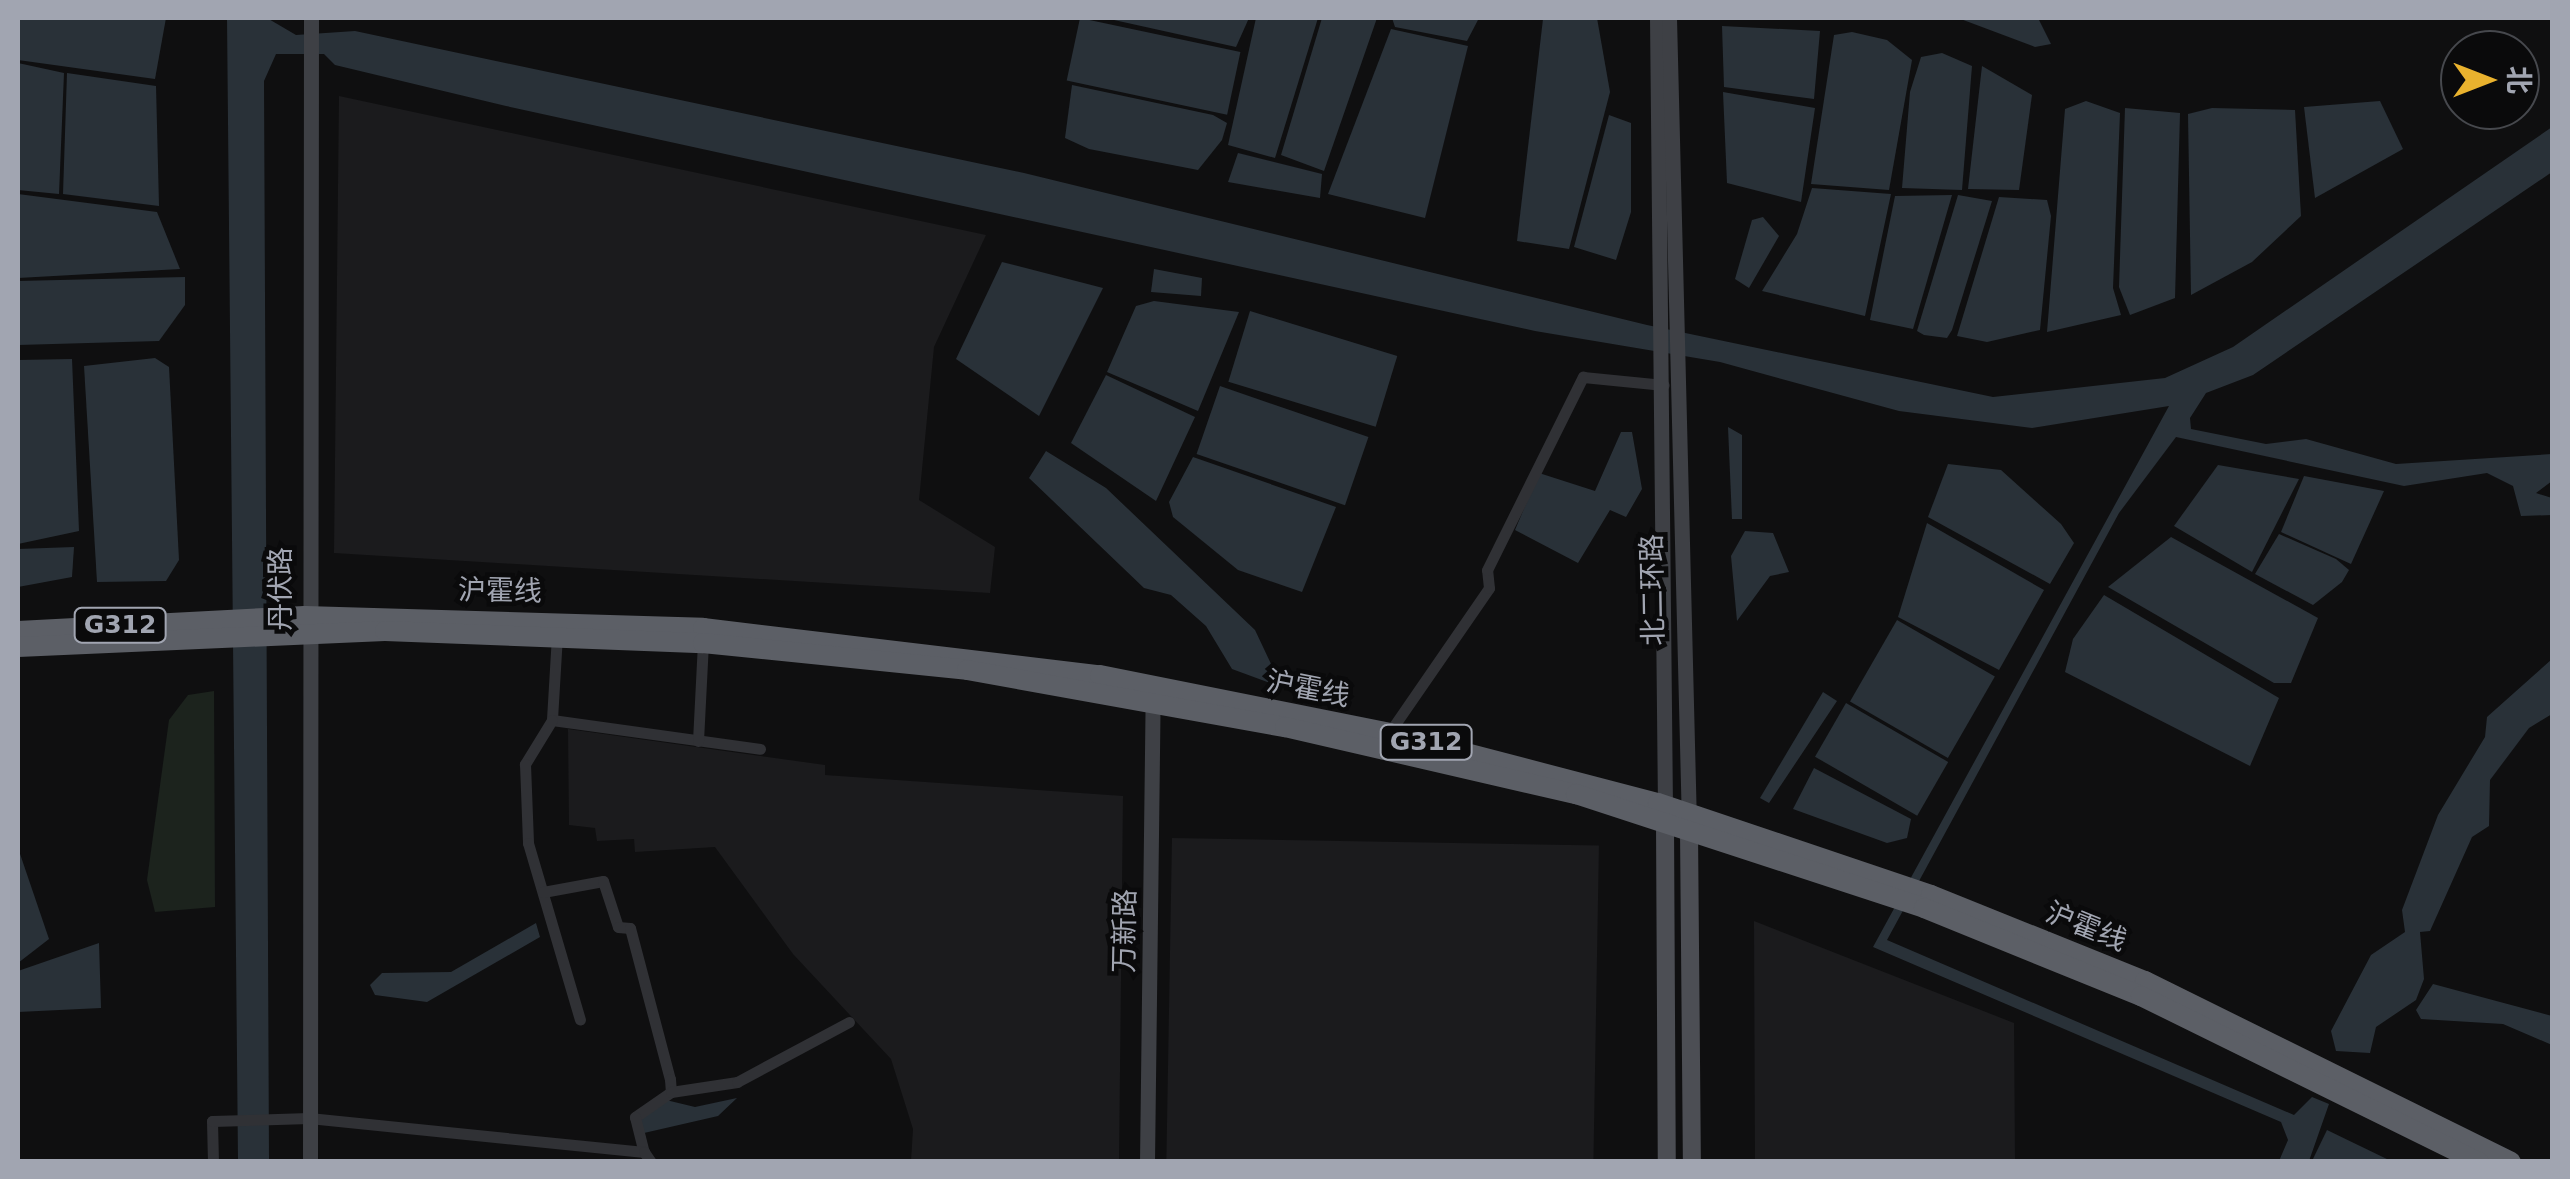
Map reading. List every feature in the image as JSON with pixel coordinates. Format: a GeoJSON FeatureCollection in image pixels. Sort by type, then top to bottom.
{"type":"FeatureCollection","features":[{"type":"Feature","properties":{"kind":"highway","name":"沪霍线"},"geometry":{"type":"LineString","coordinates":[[18,632],[305,624],[559,627],[970,656],[1388,733],[1689,822],[2067,964],[2479,1162]]}},
{"type":"Feature","properties":{"kind":"highway","name":"沪霍线"},"geometry":{"type":"LineString","coordinates":[[18,647],[222,627]]}},
{"type":"Feature","properties":{"kind":"highway","name":"沪霍线"},"geometry":{"type":"LineString","coordinates":[[559,627],[1153,701],[1665,814]]}},
{"type":"Feature","properties":{"kind":"highway","name":"沪霍线"},"geometry":{"type":"LineString","coordinates":[[1689,822],[1889,879],[2145,980],[2511,1162]]}},
{"type":"Feature","properties":{"kind":"main road","name":"丹伏路"},"geometry":{"type":"LineString","coordinates":[[310,1162],[303,1118],[311,18]]}},
{"type":"Feature","properties":{"kind":"main road","name":"北二环路"},"geometry":{"type":"LineString","coordinates":[[1657,18],[1668,309]]}},
{"type":"Feature","properties":{"kind":"main road","name":"北二环路"},"geometry":{"type":"LineString","coordinates":[[1667,1162],[1668,18]]}},
{"type":"Feature","properties":{"kind":"main road","name":"北二环路"},"geometry":{"type":"LineString","coordinates":[[1668,379],[1689,822],[1692,1162]]}},
{"type":"Feature","properties":{"kind":"main road","name":"万新路"},"geometry":{"type":"LineString","coordinates":[[1147,1162],[1153,701]]}},
{"type":"Feature","properties":{"kind":"street"},"geometry":{"type":"LineString","coordinates":[[1388,733],[1489,588],[1487,570],[1583,378],[1668,379]]}},
{"type":"Feature","properties":{"kind":"street"},"geometry":{"type":"LineString","coordinates":[[559,627],[552,720],[525,764],[528,843],[580,1020]]}},
{"type":"Feature","properties":{"kind":"street"},"geometry":{"type":"LineString","coordinates":[[698,741],[703,644]]}},
{"type":"Feature","properties":{"kind":"street"},"geometry":{"type":"LineString","coordinates":[[552,720],[760,749]]}},
{"type":"Feature","properties":{"kind":"street"},"geometry":{"type":"LineString","coordinates":[[544,892],[604,881],[618,927],[630,928],[671,1092]]}},
{"type":"Feature","properties":{"kind":"street"},"geometry":{"type":"LineString","coordinates":[[213,1162],[218,1121],[303,1118],[647,1157],[634,1117],[671,1092],[738,1082],[850,1022]]}},
{"type":"Feature","properties":{"kind":"shaded area"},"geometry":{"type":"Polygon","coordinates":[[[18,18],[166,18],[155,79],[18,60],[18,18]]]}},
{"type":"Feature","properties":{"kind":"shaded area"},"geometry":{"type":"Polygon","coordinates":[[[227,18],[267,18],[296,35],[355,31],[1024,173],[1647,325],[1993,397],[2165,378],[2233,347],[2552,127],[2552,172],[2253,375],[2206,393],[2190,418],[2191,429],[2266,444],[2306,439],[2396,464],[2552,454],[2552,481],[2536,493],[2552,498],[2552,515],[2521,516],[2513,486],[2487,473],[2404,486],[2176,437],[2119,513],[1887,940],[2294,1115],[2312,1097],[2329,1104],[2309,1161],[2279,1161],[2288,1140],[2281,1122],[1873,947],[2169,406],[2032,428],[1899,411],[1720,362],[1535,331],[506,106],[335,65],[324,54],[276,54],[264,81],[269,1161],[238,1161],[227,18]]]}},
{"type":"Feature","properties":{"kind":"shaded area"},"geometry":{"type":"Polygon","coordinates":[[[1080,18],[1240,52],[1227,115],[1067,81],[1080,18]]]}},
{"type":"Feature","properties":{"kind":"shaded area"},"geometry":{"type":"Polygon","coordinates":[[[1105,18],[1249,18],[1236,47],[1105,18]]]}},
{"type":"Feature","properties":{"kind":"shaded area"},"geometry":{"type":"Polygon","coordinates":[[[1256,18],[1318,18],[1275,158],[1228,145],[1256,18]]]}},
{"type":"Feature","properties":{"kind":"shaded area"},"geometry":{"type":"Polygon","coordinates":[[[1322,18],[1377,18],[1324,171],[1281,155],[1322,18]]]}},
{"type":"Feature","properties":{"kind":"shaded area"},"geometry":{"type":"Polygon","coordinates":[[[1392,18],[1479,18],[1467,41],[1395,27],[1392,18]]]}},
{"type":"Feature","properties":{"kind":"shaded area"},"geometry":{"type":"Polygon","coordinates":[[[1597,18],[1610,92],[1569,249],[1517,241],[1543,19],[1597,18]]]}},
{"type":"Feature","properties":{"kind":"shaded area"},"geometry":{"type":"Polygon","coordinates":[[[1958,18],[2038,18],[2051,44],[2035,47],[1958,18]]]}},
{"type":"Feature","properties":{"kind":"shaded area"},"geometry":{"type":"Polygon","coordinates":[[[1722,26],[1820,31],[1814,99],[1724,87],[1722,26]]]}},
{"type":"Feature","properties":{"kind":"shaded area"},"geometry":{"type":"Polygon","coordinates":[[[1391,29],[1468,46],[1425,218],[1328,194],[1391,29]]]}},
{"type":"Feature","properties":{"kind":"shaded area"},"geometry":{"type":"Polygon","coordinates":[[[1852,32],[1887,40],[1912,60],[1889,190],[1811,184],[1834,35],[1852,32]]]}},
{"type":"Feature","properties":{"kind":"shaded area"},"geometry":{"type":"Polygon","coordinates":[[[1942,53],[1972,66],[1962,190],[1902,188],[1910,92],[1921,57],[1942,53]]]}},
{"type":"Feature","properties":{"kind":"shaded area"},"geometry":{"type":"Polygon","coordinates":[[[18,63],[64,73],[59,194],[18,190],[18,63]]]}},
{"type":"Feature","properties":{"kind":"shaded area"},"geometry":{"type":"Polygon","coordinates":[[[1982,66],[2032,95],[2019,190],[1968,189],[1982,66]]]}},
{"type":"Feature","properties":{"kind":"shaded area"},"geometry":{"type":"Polygon","coordinates":[[[67,73],[156,86],[159,206],[63,194],[67,73]]]}},
{"type":"Feature","properties":{"kind":"shaded area"},"geometry":{"type":"Polygon","coordinates":[[[1072,85],[1213,115],[1227,123],[1222,140],[1198,170],[1089,149],[1065,138],[1072,85]]]}},
{"type":"Feature","properties":{"kind":"shaded area"},"geometry":{"type":"Polygon","coordinates":[[[1723,92],[1815,108],[1801,202],[1727,183],[1723,92]]]}},
{"type":"Feature","properties":{"kind":"shaded area"},"geometry":{"type":"Polygon","coordinates":[[[339,96],[986,235],[934,347],[919,500],[995,547],[990,593],[334,553],[339,96]]]}},
{"type":"Feature","properties":{"kind":"shaded area"},"geometry":{"type":"Polygon","coordinates":[[[2086,101],[2120,113],[2113,288],[2121,315],[2047,332],[2065,109],[2086,101]]]}},
{"type":"Feature","properties":{"kind":"shaded area"},"geometry":{"type":"Polygon","coordinates":[[[2380,101],[2403,149],[2315,198],[2304,107],[2380,101]]]}},
{"type":"Feature","properties":{"kind":"shaded area"},"geometry":{"type":"Polygon","coordinates":[[[2125,108],[2180,113],[2175,298],[2130,315],[2119,287],[2125,108]]]}},
{"type":"Feature","properties":{"kind":"shaded area"},"geometry":{"type":"Polygon","coordinates":[[[2212,108],[2295,110],[2301,216],[2252,262],[2191,295],[2188,114],[2212,108]]]}},
{"type":"Feature","properties":{"kind":"shaded area"},"geometry":{"type":"Polygon","coordinates":[[[1609,115],[1631,123],[1631,212],[1616,260],[1574,247],[1609,115]]]}},
{"type":"Feature","properties":{"kind":"shaded area"},"geometry":{"type":"Polygon","coordinates":[[[1238,153],[1322,174],[1320,198],[1228,182],[1238,153]]]}},
{"type":"Feature","properties":{"kind":"shaded area"},"geometry":{"type":"Polygon","coordinates":[[[1812,188],[1891,194],[1865,316],[1762,291],[1797,234],[1812,188]]]}},
{"type":"Feature","properties":{"kind":"shaded area"},"geometry":{"type":"Polygon","coordinates":[[[18,194],[157,212],[180,269],[18,278],[18,194]]]}},
{"type":"Feature","properties":{"kind":"shaded area"},"geometry":{"type":"Polygon","coordinates":[[[1952,195],[1913,329],[1870,320],[1895,196],[1952,195]]]}},
{"type":"Feature","properties":{"kind":"shaded area"},"geometry":{"type":"Polygon","coordinates":[[[1958,195],[1992,201],[1952,330],[1947,338],[1924,335],[1917,331],[1958,195]]]}},
{"type":"Feature","properties":{"kind":"shaded area"},"geometry":{"type":"Polygon","coordinates":[[[1999,197],[2047,200],[2051,216],[2040,330],[1987,342],[1957,336],[1999,197]]]}},
{"type":"Feature","properties":{"kind":"shaded area"},"geometry":{"type":"Polygon","coordinates":[[[1763,217],[1779,236],[1749,288],[1735,279],[1752,220],[1763,217]]]}},
{"type":"Feature","properties":{"kind":"shaded area"},"geometry":{"type":"Polygon","coordinates":[[[1002,262],[1103,288],[1039,416],[956,359],[1002,262]]]}},
{"type":"Feature","properties":{"kind":"shaded area"},"geometry":{"type":"Polygon","coordinates":[[[1154,269],[1202,278],[1201,296],[1151,292],[1154,269]]]}},
{"type":"Feature","properties":{"kind":"shaded area"},"geometry":{"type":"Polygon","coordinates":[[[185,277],[185,305],[159,341],[18,345],[18,281],[185,277]]]}},
{"type":"Feature","properties":{"kind":"shaded area"},"geometry":{"type":"Polygon","coordinates":[[[1154,301],[1239,312],[1198,411],[1107,372],[1136,306],[1154,301]]]}},
{"type":"Feature","properties":{"kind":"shaded area"},"geometry":{"type":"Polygon","coordinates":[[[1250,311],[1397,356],[1376,427],[1228,382],[1250,311]]]}},
{"type":"Feature","properties":{"kind":"shaded area"},"geometry":{"type":"Polygon","coordinates":[[[155,358],[169,367],[179,560],[166,581],[97,582],[84,366],[155,358]]]}},
{"type":"Feature","properties":{"kind":"shaded area"},"geometry":{"type":"Polygon","coordinates":[[[72,359],[79,531],[18,544],[18,360],[72,359]]]}},
{"type":"Feature","properties":{"kind":"shaded area"},"geometry":{"type":"Polygon","coordinates":[[[1106,375],[1195,417],[1156,501],[1071,443],[1106,375]]]}},
{"type":"Feature","properties":{"kind":"shaded area"},"geometry":{"type":"Polygon","coordinates":[[[1220,386],[1368,437],[1345,505],[1197,454],[1220,386]]]}},
{"type":"Feature","properties":{"kind":"shaded area"},"geometry":{"type":"Polygon","coordinates":[[[1728,427],[1742,435],[1742,519],[1732,519],[1728,427]]]}},
{"type":"Feature","properties":{"kind":"shaded area"},"geometry":{"type":"Polygon","coordinates":[[[1621,432],[1632,432],[1642,489],[1626,517],[1610,510],[1578,563],[1515,530],[1539,473],[1595,491],[1621,432]]]}},
{"type":"Feature","properties":{"kind":"shaded area"},"geometry":{"type":"Polygon","coordinates":[[[1046,451],[1106,488],[1255,630],[1273,668],[1270,683],[1232,669],[1206,626],[1171,595],[1144,588],[1029,478],[1046,451]]]}},
{"type":"Feature","properties":{"kind":"shaded area"},"geometry":{"type":"Polygon","coordinates":[[[1193,457],[1336,507],[1302,592],[1238,570],[1173,517],[1169,502],[1193,457]]]}},
{"type":"Feature","properties":{"kind":"shaded area"},"geometry":{"type":"Polygon","coordinates":[[[1948,464],[2001,470],[2061,524],[2074,543],[2050,584],[1928,517],[1948,464]]]}},
{"type":"Feature","properties":{"kind":"shaded area"},"geometry":{"type":"Polygon","coordinates":[[[2218,465],[2299,479],[2252,572],[2174,526],[2218,465]]]}},
{"type":"Feature","properties":{"kind":"shaded area"},"geometry":{"type":"Polygon","coordinates":[[[2304,476],[2384,491],[2351,564],[2281,532],[2304,476]]]}},
{"type":"Feature","properties":{"kind":"shaded area"},"geometry":{"type":"Polygon","coordinates":[[[1927,523],[2044,590],[1999,670],[1898,617],[1927,523]]]}},
{"type":"Feature","properties":{"kind":"shaded area"},"geometry":{"type":"Polygon","coordinates":[[[1745,531],[1773,533],[1789,572],[1770,576],[1737,621],[1731,556],[1745,531]]]}},
{"type":"Feature","properties":{"kind":"shaded area"},"geometry":{"type":"Polygon","coordinates":[[[2279,534],[2336,559],[2349,570],[2342,582],[2313,605],[2255,574],[2279,534]]]}},
{"type":"Feature","properties":{"kind":"shaded area"},"geometry":{"type":"Polygon","coordinates":[[[2171,537],[2318,618],[2291,683],[2274,683],[2108,587],[2171,537]]]}},
{"type":"Feature","properties":{"kind":"shaded area"},"geometry":{"type":"Polygon","coordinates":[[[74,547],[72,577],[18,587],[18,549],[74,547]]]}},
{"type":"Feature","properties":{"kind":"shaded area"},"geometry":{"type":"Polygon","coordinates":[[[2104,595],[2279,698],[2250,766],[2065,672],[2073,639],[2104,595]]]}},
{"type":"Feature","properties":{"kind":"shaded area"},"geometry":{"type":"Polygon","coordinates":[[[1897,620],[1995,677],[1948,758],[1850,701],[1897,620]]]}},
{"type":"Feature","properties":{"kind":"shaded area"},"geometry":{"type":"Polygon","coordinates":[[[2552,659],[2552,714],[2529,728],[2490,780],[2489,826],[2472,837],[2430,931],[2420,932],[2424,979],[2416,1000],[2376,1027],[2370,1053],[2336,1051],[2331,1031],[2371,955],[2405,932],[2402,910],[2438,815],[2485,737],[2487,717],[2552,659]]]}},
{"type":"Feature","properties":{"kind":"shaded area"},"geometry":{"type":"Polygon","coordinates":[[[214,691],[215,907],[155,912],[147,880],[169,720],[188,695],[214,691]]]}},
{"type":"Feature","properties":{"kind":"shaded area"},"geometry":{"type":"Polygon","coordinates":[[[1823,692],[1837,701],[1769,803],[1760,798],[1823,692]]]}},
{"type":"Feature","properties":{"kind":"shaded area"},"geometry":{"type":"Polygon","coordinates":[[[1846,703],[1948,762],[1917,816],[1815,757],[1846,703]]]}},
{"type":"Feature","properties":{"kind":"shaded area"},"geometry":{"type":"Polygon","coordinates":[[[568,729],[825,765],[825,775],[1123,796],[1119,1161],[911,1161],[913,1129],[891,1059],[793,954],[715,847],[635,852],[634,839],[597,841],[595,828],[569,825],[568,729]]]}},
{"type":"Feature","properties":{"kind":"shaded area"},"geometry":{"type":"Polygon","coordinates":[[[1814,768],[1911,819],[1907,838],[1887,843],[1793,809],[1814,768]]]}},
{"type":"Feature","properties":{"kind":"shaded area"},"geometry":{"type":"Polygon","coordinates":[[[1172,838],[1599,845],[1593,1162],[1166,1161],[1172,838]]]}},
{"type":"Feature","properties":{"kind":"shaded area"},"geometry":{"type":"Polygon","coordinates":[[[18,848],[49,939],[18,963],[18,848]]]}},
{"type":"Feature","properties":{"kind":"shaded area"},"geometry":{"type":"Polygon","coordinates":[[[1754,921],[2014,1023],[2015,1161],[1755,1161],[1754,921]]]}},
{"type":"Feature","properties":{"kind":"shaded area"},"geometry":{"type":"Polygon","coordinates":[[[536,923],[540,937],[427,1002],[375,995],[370,985],[382,973],[451,972],[536,923]]]}},
{"type":"Feature","properties":{"kind":"shaded area"},"geometry":{"type":"Polygon","coordinates":[[[99,943],[101,1008],[18,1012],[18,971],[99,943]]]}},
{"type":"Feature","properties":{"kind":"shaded area"},"geometry":{"type":"Polygon","coordinates":[[[2433,984],[2552,1016],[2552,1045],[2503,1024],[2421,1019],[2416,1010],[2433,984]]]}},
{"type":"Feature","properties":{"kind":"shaded area"},"geometry":{"type":"Polygon","coordinates":[[[737,1098],[718,1116],[644,1133],[640,1120],[666,1100],[695,1107],[737,1098]]]}},
{"type":"Feature","properties":{"kind":"shaded area"},"geometry":{"type":"Polygon","coordinates":[[[2327,1130],[2391,1161],[2312,1161],[2327,1130]]]}}]}
